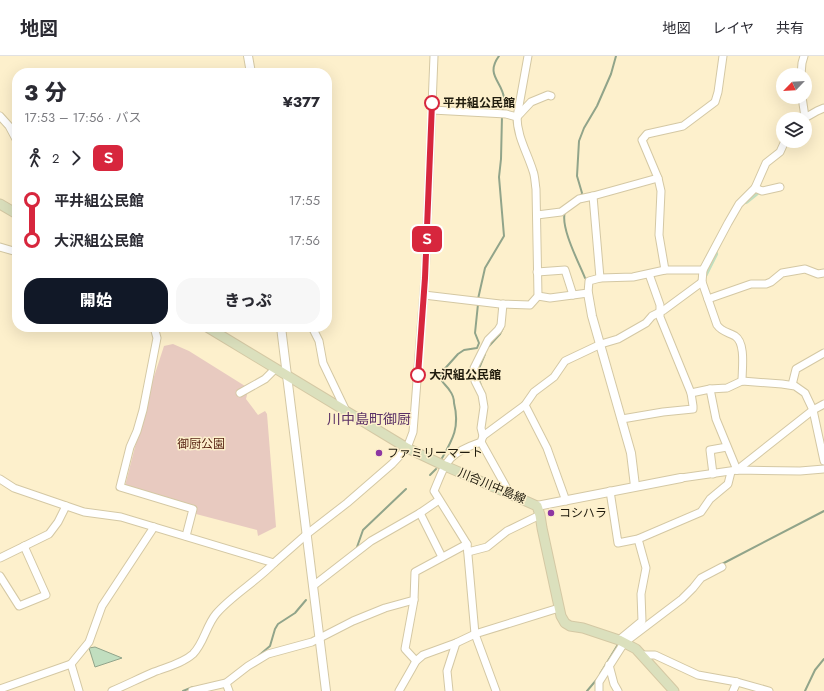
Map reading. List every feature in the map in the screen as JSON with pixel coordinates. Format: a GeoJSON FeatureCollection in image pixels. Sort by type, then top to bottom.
{"type":"FeatureCollection","features":[{"type":"Feature","properties":{"kind":"main road"},"geometry":{"type":"LineString","coordinates":[[0,204],[12,211]]}},
{"type":"Feature","properties":{"kind":"main road","name":"川合川中島線"},"geometry":{"type":"LineString","coordinates":[[215,332],[407,448],[510,494],[538,511]]}},
{"type":"Feature","properties":{"kind":"main road"},"geometry":{"type":"LineString","coordinates":[[538,511],[559,608],[565,623],[570,626],[583,628],[622,642],[636,649],[674,691]]}},
{"type":"Feature","properties":{"kind":"street"},"geometry":{"type":"LineString","coordinates":[[248,56],[249,68]]}},
{"type":"Feature","properties":{"kind":"street"},"geometry":{"type":"LineString","coordinates":[[114,691],[181,661],[193,654],[216,613],[262,576],[274,563],[307,534],[348,503],[392,464],[407,448],[413,432],[424,295],[434,56]]}},
{"type":"Feature","properties":{"kind":"street"},"geometry":{"type":"LineString","coordinates":[[424,295],[503,304],[530,305],[538,296],[538,215],[536,189],[533,172],[517,126],[517,117],[528,56]]}},
{"type":"Feature","properties":{"kind":"street"},"geometry":{"type":"LineString","coordinates":[[665,270],[659,235],[661,191],[658,178],[642,140],[647,134],[682,126],[714,102],[718,92],[723,56]]}},
{"type":"Feature","properties":{"kind":"street"},"geometry":{"type":"LineString","coordinates":[[802,68],[804,56]]}},
{"type":"Feature","properties":{"kind":"street"},"geometry":{"type":"LineString","coordinates":[[517,117],[531,102],[548,95],[551,96]]}},
{"type":"Feature","properties":{"kind":"street"},"geometry":{"type":"LineString","coordinates":[[812,114],[824,108]]}},
{"type":"Feature","properties":{"kind":"street"},"geometry":{"type":"LineString","coordinates":[[432,110],[506,114],[517,117]]}},
{"type":"Feature","properties":{"kind":"street"},"geometry":{"type":"LineString","coordinates":[[0,116],[12,132]]}},
{"type":"Feature","properties":{"kind":"street"},"geometry":{"type":"LineString","coordinates":[[742,381],[742,347],[740,340],[720,329],[717,324],[702,282],[703,270],[737,208],[755,188],[766,163],[780,152],[782,148]]}},
{"type":"Feature","properties":{"kind":"street"},"geometry":{"type":"LineString","coordinates":[[538,215],[562,212],[579,199],[658,178]]}},
{"type":"Feature","properties":{"kind":"street"},"geometry":{"type":"LineString","coordinates":[[755,188],[762,191],[780,188]]}},
{"type":"Feature","properties":{"kind":"street"},"geometry":{"type":"LineString","coordinates":[[593,196],[600,278]]}},
{"type":"Feature","properties":{"kind":"street"},"geometry":{"type":"LineString","coordinates":[[0,247],[12,251]]}},
{"type":"Feature","properties":{"kind":"street"},"geometry":{"type":"LineString","coordinates":[[708,299],[751,284],[766,284],[782,273],[804,269],[818,274],[824,273]]}},
{"type":"Feature","properties":{"kind":"street"},"geometry":{"type":"LineString","coordinates":[[537,272],[565,270],[573,295]]}},
{"type":"Feature","properties":{"kind":"street"},"geometry":{"type":"LineString","coordinates":[[635,486],[631,453],[592,316],[588,293],[589,281],[600,278],[633,277],[665,270],[703,270]]}},
{"type":"Feature","properties":{"kind":"street"},"geometry":{"type":"LineString","coordinates":[[622,419],[663,412],[693,409],[691,393],[660,317],[660,305],[649,274]]}},
{"type":"Feature","properties":{"kind":"street"},"geometry":{"type":"LineString","coordinates":[[496,691],[475,634],[468,548],[434,491],[445,466],[451,457],[457,452],[482,439],[525,405],[534,392],[554,377],[564,361],[600,344],[618,339],[646,323],[652,316],[664,310],[702,282]]}},
{"type":"Feature","properties":{"kind":"street"},"geometry":{"type":"LineString","coordinates":[[538,296],[550,298],[588,293]]}},
{"type":"Feature","properties":{"kind":"street"},"geometry":{"type":"LineString","coordinates":[[503,304],[498,330],[488,340],[474,368],[475,382],[482,395],[484,407],[481,428],[482,439],[510,494]]}},
{"type":"Feature","properties":{"kind":"street"},"geometry":{"type":"LineString","coordinates":[[156,332],[158,338],[143,410],[137,431],[130,447],[120,487],[193,509],[186,536]]}},
{"type":"Feature","properties":{"kind":"street"},"geometry":{"type":"LineString","coordinates":[[282,332],[326,691]]}},
{"type":"Feature","properties":{"kind":"street"},"geometry":{"type":"LineString","coordinates":[[314,332],[319,341],[323,363],[346,411]]}},
{"type":"Feature","properties":{"kind":"street"},"geometry":{"type":"LineString","coordinates":[[792,386],[796,369],[824,352]]}},
{"type":"Feature","properties":{"kind":"street"},"geometry":{"type":"LineString","coordinates":[[240,393],[265,379],[275,369]]}},
{"type":"Feature","properties":{"kind":"street"},"geometry":{"type":"LineString","coordinates":[[691,393],[710,389],[727,388],[742,381],[795,386],[805,393],[813,410],[824,461]]}},
{"type":"Feature","properties":{"kind":"street"},"geometry":{"type":"LineString","coordinates":[[710,389],[716,419],[727,447],[734,471]]}},
{"type":"Feature","properties":{"kind":"street"},"geometry":{"type":"LineString","coordinates":[[610,491],[618,543],[638,539],[701,512],[710,499],[728,484],[734,471],[813,410],[824,404]]}},
{"type":"Feature","properties":{"kind":"street"},"geometry":{"type":"LineString","coordinates":[[525,405],[547,448],[566,501]]}},
{"type":"Feature","properties":{"kind":"street"},"geometry":{"type":"LineString","coordinates":[[713,474],[710,450],[727,447]]}},
{"type":"Feature","properties":{"kind":"street"},"geometry":{"type":"LineString","coordinates":[[416,661],[405,649],[414,600],[415,572],[442,557],[468,548],[487,547],[507,531],[538,511],[566,501],[681,478],[734,471],[800,471],[824,469]]}},
{"type":"Feature","properties":{"kind":"street"},"geometry":{"type":"LineString","coordinates":[[0,479],[14,488],[84,512],[121,517],[274,563]]}},
{"type":"Feature","properties":{"kind":"street"},"geometry":{"type":"LineString","coordinates":[[313,586],[371,541],[420,513],[439,500]]}},
{"type":"Feature","properties":{"kind":"street"},"geometry":{"type":"LineString","coordinates":[[0,558],[49,534],[58,522],[66,506]]}},
{"type":"Feature","properties":{"kind":"street"},"geometry":{"type":"LineString","coordinates":[[420,513],[442,557]]}},
{"type":"Feature","properties":{"kind":"street"},"geometry":{"type":"LineString","coordinates":[[0,689],[71,664],[89,642],[102,606],[154,527]]}},
{"type":"Feature","properties":{"kind":"street"},"geometry":{"type":"LineString","coordinates":[[599,691],[599,682],[622,642],[642,621],[641,594],[646,568],[638,539]]}},
{"type":"Feature","properties":{"kind":"street"},"geometry":{"type":"LineString","coordinates":[[0,576],[20,606],[46,595],[24,546]]}},
{"type":"Feature","properties":{"kind":"street"},"geometry":{"type":"LineString","coordinates":[[622,642],[682,599],[694,588],[701,578],[722,567]]}},
{"type":"Feature","properties":{"kind":"street"},"geometry":{"type":"LineString","coordinates":[[192,691],[226,683],[263,656],[312,642],[353,621],[385,608],[414,600]]}},
{"type":"Feature","properties":{"kind":"street"},"geometry":{"type":"LineString","coordinates":[[399,691],[416,661],[423,655],[456,643],[475,634],[559,608]]}},
{"type":"Feature","properties":{"kind":"street"},"geometry":{"type":"LineString","coordinates":[[449,691],[447,671],[456,643]]}},
{"type":"Feature","properties":{"kind":"street"},"geometry":{"type":"LineString","coordinates":[[642,655],[655,655],[698,675],[737,682],[769,691]]}},
{"type":"Feature","properties":{"kind":"street"},"geometry":{"type":"LineString","coordinates":[[71,664],[79,691]]}},
{"type":"Feature","properties":{"kind":"street"},"geometry":{"type":"LineString","coordinates":[[609,665],[614,684],[618,691]]}},
{"type":"Feature","properties":{"kind":"street"},"geometry":{"type":"LineString","coordinates":[[732,691],[737,682]]}},
{"type":"Feature","properties":{"kind":"street"},"geometry":{"type":"LineString","coordinates":[[226,683],[229,691]]}},
{"type":"Feature","properties":{"kind":"green space","name":"御厨公園"},"geometry":{"type":"Polygon","coordinates":[[[173,344],[189,351],[245,386],[248,391],[246,399],[258,415],[265,411],[267,414],[276,527],[258,536],[257,530],[196,514],[196,508],[125,486],[149,392],[164,346],[173,344]]]}},
{"type":"Feature","properties":{"kind":"shaded area"},"geometry":{"type":"Polygon","coordinates":[[[95,647],[122,658],[95,667],[89,648],[95,647]]]}},
{"type":"Feature","properties":{"kind":"waterway"},"geometry":{"type":"LineString","coordinates":[[499,56],[495,63],[494,73],[503,92],[504,98],[502,111]]}},
{"type":"Feature","properties":{"kind":"waterway"},"geometry":{"type":"LineString","coordinates":[[581,197],[582,193],[577,176],[579,141],[611,74],[616,56]]}},
{"type":"Feature","properties":{"kind":"waterway"},"geometry":{"type":"LineString","coordinates":[[478,299],[485,268],[504,236],[499,177],[502,116]]}},
{"type":"Feature","properties":{"kind":"waterway"},"geometry":{"type":"LineString","coordinates":[[746,201],[756,193]]}},
{"type":"Feature","properties":{"kind":"waterway"},"geometry":{"type":"LineString","coordinates":[[565,212],[565,227],[585,278]]}},
{"type":"Feature","properties":{"kind":"waterway"},"geometry":{"type":"LineString","coordinates":[[704,276],[715,254]]}},
{"type":"Feature","properties":{"kind":"waterway"},"geometry":{"type":"LineString","coordinates":[[441,460],[449,446],[456,426],[456,411],[453,397],[442,381],[441,373],[458,354],[464,350],[477,348],[479,343],[475,333],[478,304]]}},
{"type":"Feature","properties":{"kind":"waterway"},"geometry":{"type":"LineString","coordinates":[[489,346],[500,334],[503,328]]}},
{"type":"Feature","properties":{"kind":"waterway"},"geometry":{"type":"LineString","coordinates":[[482,389],[477,373],[485,354]]}},
{"type":"Feature","properties":{"kind":"waterway"},"geometry":{"type":"LineString","coordinates":[[430,475],[436,469]]}},
{"type":"Feature","properties":{"kind":"waterway"},"geometry":{"type":"LineString","coordinates":[[357,547],[363,530],[406,489]]}},
{"type":"Feature","properties":{"kind":"waterway"},"geometry":{"type":"LineString","coordinates":[[722,564],[824,511]]}},
{"type":"Feature","properties":{"kind":"waterway"},"geometry":{"type":"LineString","coordinates":[[352,552],[359,546]]}},
{"type":"Feature","properties":{"kind":"waterway"},"geometry":{"type":"LineString","coordinates":[[256,658],[270,646],[278,624],[295,613],[306,600]]}},
{"type":"Feature","properties":{"kind":"waterway"},"geometry":{"type":"LineString","coordinates":[[600,674],[617,646]]}},
{"type":"Feature","properties":{"kind":"waterway"},"geometry":{"type":"LineString","coordinates":[[805,691],[815,670],[824,659]]}},
{"type":"Feature","properties":{"kind":"waterway"},"geometry":{"type":"LineString","coordinates":[[587,691],[598,678]]}},
{"type":"Feature","properties":{"kind":"waterway"},"geometry":{"type":"LineString","coordinates":[[183,691],[193,687]]}},
{"type":"Feature","properties":{"kind":"bus line","name":"Ｓ"},"geometry":{"type":"LineString","coordinates":[[418,375],[425,278],[432,103]]}},
{"type":"Feature","properties":{"kind":"place","name":"平井組公民館"},"geometry":{"type":"Point","coordinates":[432,103]}},
{"type":"Feature","properties":{"kind":"place","name":"大沢組公民館"},"geometry":{"type":"Point","coordinates":[418,375]}},
{"type":"Feature","properties":{"kind":"place","name":"ファミリーマート"},"geometry":{"type":"Point","coordinates":[379,453]}},
{"type":"Feature","properties":{"kind":"place","name":"コシハラ"},"geometry":{"type":"Point","coordinates":[551,513]}},
{"type":"Feature","properties":{"kind":"district","name":"川中島町御厨"},"geometry":{"type":"Point","coordinates":[369,419]}}]}
